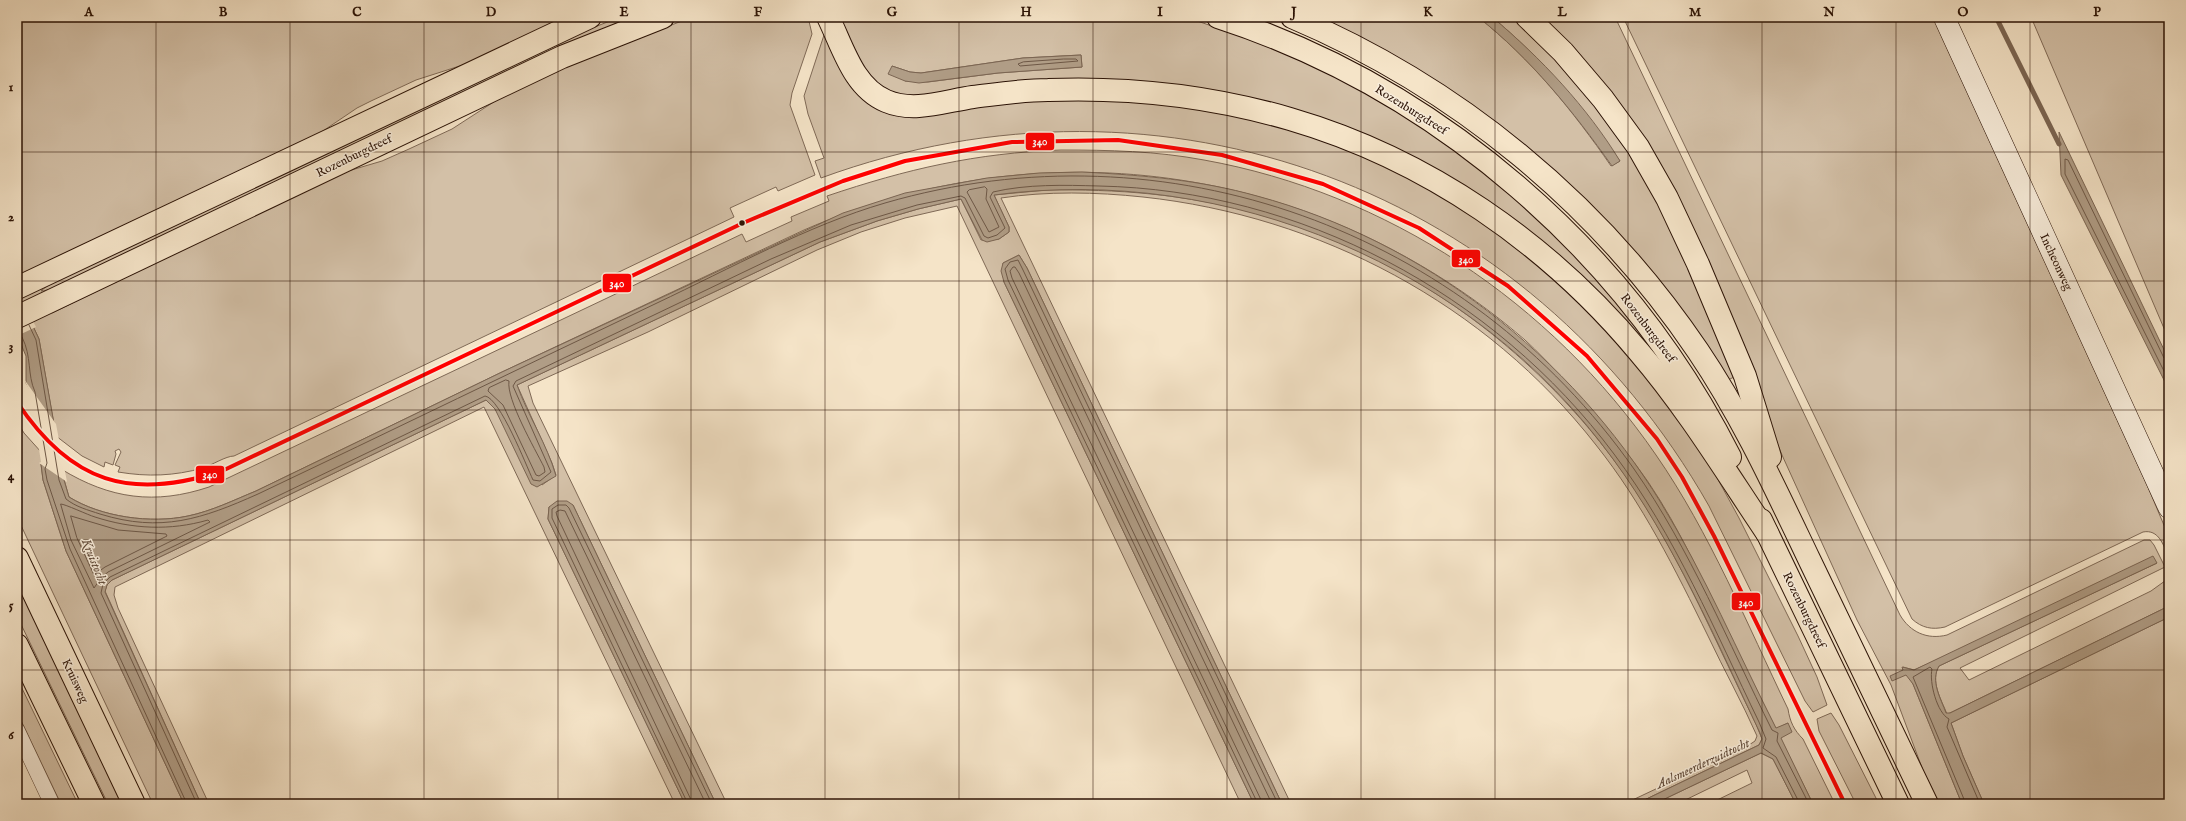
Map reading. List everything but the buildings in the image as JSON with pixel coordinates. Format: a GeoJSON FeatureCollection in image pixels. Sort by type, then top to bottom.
{"type":"FeatureCollection","features":[{"type":"Feature","properties":{"kind":"highway","name":"Rozenburgdreef"},"geometry":{"type":"LineString","coordinates":[[17,288],[590,17]]}},
{"type":"Feature","properties":{"kind":"highway","name":"Rozenburgdreef"},"geometry":{"type":"LineString","coordinates":[[17,317],[562,57],[663,17]]}},
{"type":"Feature","properties":{"kind":"highway"},"geometry":{"type":"LineString","coordinates":[[828,17],[853,69],[862,84],[871,92],[890,103],[903,106],[925,105],[993,94],[1050,90],[1123,90],[1192,97],[1272,114],[1307,124],[1354,141],[1410,167],[1467,199],[1514,232],[1557,267],[1604,312],[1641,354],[1674,397],[1767,533]]}},
{"type":"Feature","properties":{"kind":"highway","name":"Rozenburgdreef"},"geometry":{"type":"LineString","coordinates":[[1218,17],[1317,56],[1408,106],[1470,148],[1553,218],[1622,292],[1670,357],[1720,438],[1898,804]]}},
{"type":"Feature","properties":{"kind":"highway"},"geometry":{"type":"LineString","coordinates":[[1292,17],[1369,53],[1443,97],[1513,149],[1584,213],[1653,289],[1699,353],[1737,416],[1790,520],[1927,804]]}},
{"type":"Feature","properties":{"kind":"highway"},"geometry":{"type":"LineString","coordinates":[[1527,17],[1563,52],[1603,98],[1638,147],[1667,198],[1698,264],[1745,376],[1790,520]]}},
{"type":"Feature","properties":{"kind":"highway","name":"Kruisweg"},"geometry":{"type":"LineString","coordinates":[[17,558],[134,804]]}},
{"type":"Feature","properties":{"kind":"highway"},"geometry":{"type":"LineString","coordinates":[[17,645],[94,804]]}},
{"type":"Feature","properties":{"kind":"street","name":"Incheonweg"},"geometry":{"type":"LineString","coordinates":[[1944,17],[2169,508]]}},
{"type":"Feature","properties":{"kind":"street"},"geometry":{"type":"LineString","coordinates":[[17,730],[52,804]]}},
{"type":"Feature","properties":{"kind":"shaded area"},"geometry":{"type":"Polygon","coordinates":[[[17,17],[566,17],[469,63],[416,80],[371,101],[357,108],[320,133],[32,270],[52,313],[338,174],[382,161],[452,129],[506,94],[578,61],[695,17],[808,17],[812,34],[792,93],[790,105],[815,175],[778,191],[776,187],[730,208],[734,217],[234,456],[227,457],[203,468],[182,473],[140,475],[118,472],[120,467],[115,465],[121,452],[119,449],[115,451],[116,454],[113,465],[105,462],[104,467],[82,456],[56,436],[39,339],[17,292],[17,17]]]}},
{"type":"Feature","properties":{"kind":"shaded area"},"geometry":{"type":"Polygon","coordinates":[[[620,17],[636,17],[62,286],[42,290],[54,281],[577,34],[620,17]]]}},
{"type":"Feature","properties":{"kind":"shaded area"},"geometry":{"type":"Polygon","coordinates":[[[833,17],[1186,17],[1263,44],[1343,80],[1421,126],[1499,183],[1572,251],[1634,323],[1686,398],[1490,209],[1219,96],[940,98],[896,96],[869,80],[833,17]],[[1081,55],[1023,58],[921,73],[910,72],[892,66],[905,81],[928,82],[998,73],[1082,67],[1081,55]]]}},
{"type":"Feature","properties":{"kind":"shaded area"},"geometry":{"type":"Polygon","coordinates":[[[1314,17],[1478,17],[1516,50],[1550,87],[1582,125],[1611,166],[1620,161],[1576,103],[1545,67],[1511,33],[1492,17],[1519,17],[1632,148],[1738,375],[1728,380],[1619,237],[1314,17]]]}},
{"type":"Feature","properties":{"kind":"shaded area"},"geometry":{"type":"Polygon","coordinates":[[[1535,17],[1615,17],[1900,615],[1909,626],[1926,635],[1947,635],[2144,540],[2150,540],[2154,545],[2165,567],[1960,668],[1969,680],[2151,591],[2169,578],[2169,606],[1950,713],[1947,714],[1937,690],[1936,678],[1939,666],[2157,563],[1914,670],[1903,667],[1913,684],[1962,804],[1937,804],[1933,797],[1891,685],[1857,620],[1782,455],[1691,235],[1535,17]]]}},
{"type":"Feature","properties":{"kind":"shaded area"},"geometry":{"type":"Polygon","coordinates":[[[1623,17],[1933,17],[2147,485],[2169,537],[2169,557],[2157,535],[2143,532],[1945,627],[1927,628],[1912,619],[1623,17]]]}},
{"type":"Feature","properties":{"kind":"shaded area"},"geometry":{"type":"Polygon","coordinates":[[[2031,17],[2169,17],[2169,340],[2031,17]]]}},
{"type":"Feature","properties":{"kind":"shaded area"},"geometry":{"type":"Polygon","coordinates":[[[825,32],[862,92],[986,101],[1161,98],[1322,135],[1473,210],[1617,334],[1709,463],[1739,518],[1798,636],[1817,677],[1827,705],[1813,712],[1805,701],[1709,506],[1633,396],[1543,303],[1440,230],[1326,176],[1206,143],[1080,132],[951,143],[821,178],[815,161],[824,158],[808,114],[804,96],[825,32]]]}},
{"type":"Feature","properties":{"kind":"shaded area"},"geometry":{"type":"Polygon","coordinates":[[[1061,150],[1115,151],[1186,157],[1272,176],[1337,198],[1400,228],[1459,262],[1515,303],[1567,349],[1614,400],[1656,455],[1694,516],[1711,547],[1788,709],[1793,726],[1803,739],[1835,804],[1813,804],[1780,738],[1788,723],[1776,729],[1690,555],[1660,500],[1622,447],[1535,349],[1446,281],[1361,234],[1272,201],[1180,180],[1086,172],[991,178],[897,197],[804,230],[502,372],[256,491],[214,508],[188,516],[143,519],[96,510],[69,497],[61,469],[97,487],[115,493],[133,496],[170,496],[189,493],[209,487],[742,234],[746,242],[792,221],[791,217],[829,201],[827,196],[885,178],[942,164],[1000,155],[1061,150]]]}},
{"type":"Feature","properties":{"kind":"shaded area"},"geometry":{"type":"Polygon","coordinates":[[[1047,190],[1099,190],[1150,194],[1201,201],[1251,212],[1308,230],[1364,253],[1417,282],[1468,316],[1516,354],[1560,396],[1600,441],[1635,490],[1669,546],[1699,605],[1756,724],[1762,739],[1759,745],[1636,804],[1624,804],[1749,745],[1755,741],[1757,736],[1696,611],[1657,538],[1629,490],[1596,445],[1552,395],[1504,349],[1451,310],[1395,275],[1335,247],[1273,224],[1209,207],[1143,197],[1090,193],[1054,193],[1001,198],[1291,804],[1282,804],[1027,268],[1019,255],[1003,263],[1004,282],[1254,804],[1241,804],[957,206],[905,218],[861,232],[817,250],[648,332],[528,386],[533,403],[727,804],[716,804],[573,505],[549,507],[548,519],[685,804],[675,804],[484,407],[115,587],[114,595],[118,608],[209,804],[201,804],[105,591],[107,585],[112,580],[486,400],[495,409],[542,485],[556,475],[517,385],[820,242],[877,221],[918,209],[961,199],[981,240],[999,239],[1009,232],[1009,227],[994,195],[1047,190]]]}},
{"type":"Feature","properties":{"kind":"shaded area"},"geometry":{"type":"Polygon","coordinates":[[[17,422],[24,433],[42,453],[44,466],[41,464],[43,480],[66,551],[184,804],[153,804],[17,517],[17,422]]]}},
{"type":"Feature","properties":{"kind":"shaded area"},"geometry":{"type":"Polygon","coordinates":[[[17,581],[123,804],[108,804],[17,616],[17,581]]]}},
{"type":"Feature","properties":{"kind":"shaded area"},"geometry":{"type":"Polygon","coordinates":[[[2169,617],[2169,804],[1984,804],[1963,756],[1951,723],[2169,617]]]}},
{"type":"Feature","properties":{"kind":"shaded area"},"geometry":{"type":"Polygon","coordinates":[[[17,678],[78,804],[61,804],[17,712],[17,678]]]}},
{"type":"Feature","properties":{"kind":"shaded area"},"geometry":{"type":"Polygon","coordinates":[[[1831,713],[1839,725],[1879,804],[1856,804],[1819,731],[1817,719],[1831,713]]]}},
{"type":"Feature","properties":{"kind":"shaded area"},"geometry":{"type":"Polygon","coordinates":[[[1761,753],[1773,759],[1796,804],[1709,804],[1752,783],[1747,770],[1677,804],[1654,804],[1761,753]]]}},
{"type":"Feature","properties":{"kind":"water"},"geometry":{"type":"Polygon","coordinates":[[[1478,17],[1492,17],[1545,66],[1593,121],[1620,161],[1612,166],[1582,125],[1533,68],[1516,50],[1478,17]]]}},
{"type":"Feature","properties":{"kind":"water"},"geometry":{"type":"Polygon","coordinates":[[[1081,55],[1082,67],[998,73],[919,83],[905,81],[888,74],[892,66],[910,72],[921,73],[1023,58],[1081,55]]]}},
{"type":"Feature","properties":{"kind":"water"},"geometry":{"type":"Polygon","coordinates":[[[2059,132],[2169,360],[2169,390],[2061,175],[2059,132]]]}},
{"type":"Feature","properties":{"kind":"water","name":"Kruistocht"},"geometry":{"type":"Polygon","coordinates":[[[1082,172],[1170,179],[1236,190],[1319,216],[1378,242],[1434,274],[1488,311],[1538,353],[1583,399],[1625,449],[1661,503],[1707,586],[1776,728],[1788,723],[1792,732],[1781,738],[1813,804],[1796,804],[1773,759],[1761,753],[1654,804],[1636,804],[1759,745],[1762,739],[1693,592],[1656,524],[1635,491],[1613,459],[1556,391],[1490,332],[1417,282],[1339,243],[1256,214],[1170,196],[1082,190],[994,195],[1009,227],[1009,232],[999,239],[987,242],[982,240],[961,199],[918,209],[877,221],[820,242],[517,385],[526,408],[548,453],[556,476],[537,487],[531,484],[495,409],[486,400],[112,580],[107,585],[105,592],[201,804],[184,804],[66,551],[43,480],[41,464],[43,465],[32,393],[26,383],[26,356],[17,335],[17,292],[39,339],[64,480],[69,497],[96,510],[111,514],[143,519],[174,518],[206,511],[256,491],[502,372],[843,213],[905,193],[987,178],[1039,173],[1082,172]]]}},
{"type":"Feature","properties":{"kind":"water"},"geometry":{"type":"Polygon","coordinates":[[[1019,255],[1027,268],[1282,804],[1254,804],[1004,282],[1001,271],[1003,263],[1019,255]]]}},
{"type":"Feature","properties":{"kind":"water"},"geometry":{"type":"Polygon","coordinates":[[[557,501],[567,501],[573,505],[716,804],[685,804],[548,519],[549,507],[557,501]]]}},
{"type":"Feature","properties":{"kind":"water"},"geometry":{"type":"Polygon","coordinates":[[[2153,556],[2157,563],[1939,666],[1936,678],[1937,690],[1946,713],[1950,713],[2169,606],[2169,617],[1951,723],[1963,756],[1984,804],[1962,804],[1913,684],[1906,675],[1892,681],[1890,676],[1903,670],[1902,667],[1914,670],[2153,556]]]}},
{"type":"Feature","properties":{"kind":"pier"},"geometry":{"type":"Polygon","coordinates":[[[17,290],[36,327],[17,336],[17,290]]]}},
{"type":"Feature","properties":{"kind":"pier"},"geometry":{"type":"Polygon","coordinates":[[[24,379],[56,424],[67,482],[39,463],[41,462],[30,393],[24,379]]]}},
{"type":"Feature","properties":{"kind":"waterway"},"geometry":{"type":"LineString","coordinates":[[1996,17],[2059,144]]}},
{"type":"Feature","properties":{"kind":"transit line","name":"340"},"geometry":{"type":"LineString","coordinates":[[17,402],[38,429],[59,451],[81,467],[105,478],[131,484],[159,484],[189,480],[222,471],[743,223],[843,181],[905,161],[1012,142],[1118,140],[1222,155],[1323,184],[1419,228],[1508,286],[1587,356],[1657,439],[1682,477],[1714,536],[1845,804]]}},
{"type":"Feature","properties":{"kind":"water label","name":"Aalsmeerderzuidtocht"},"geometry":{"type":"Point","coordinates":[1703,764]}}]}
